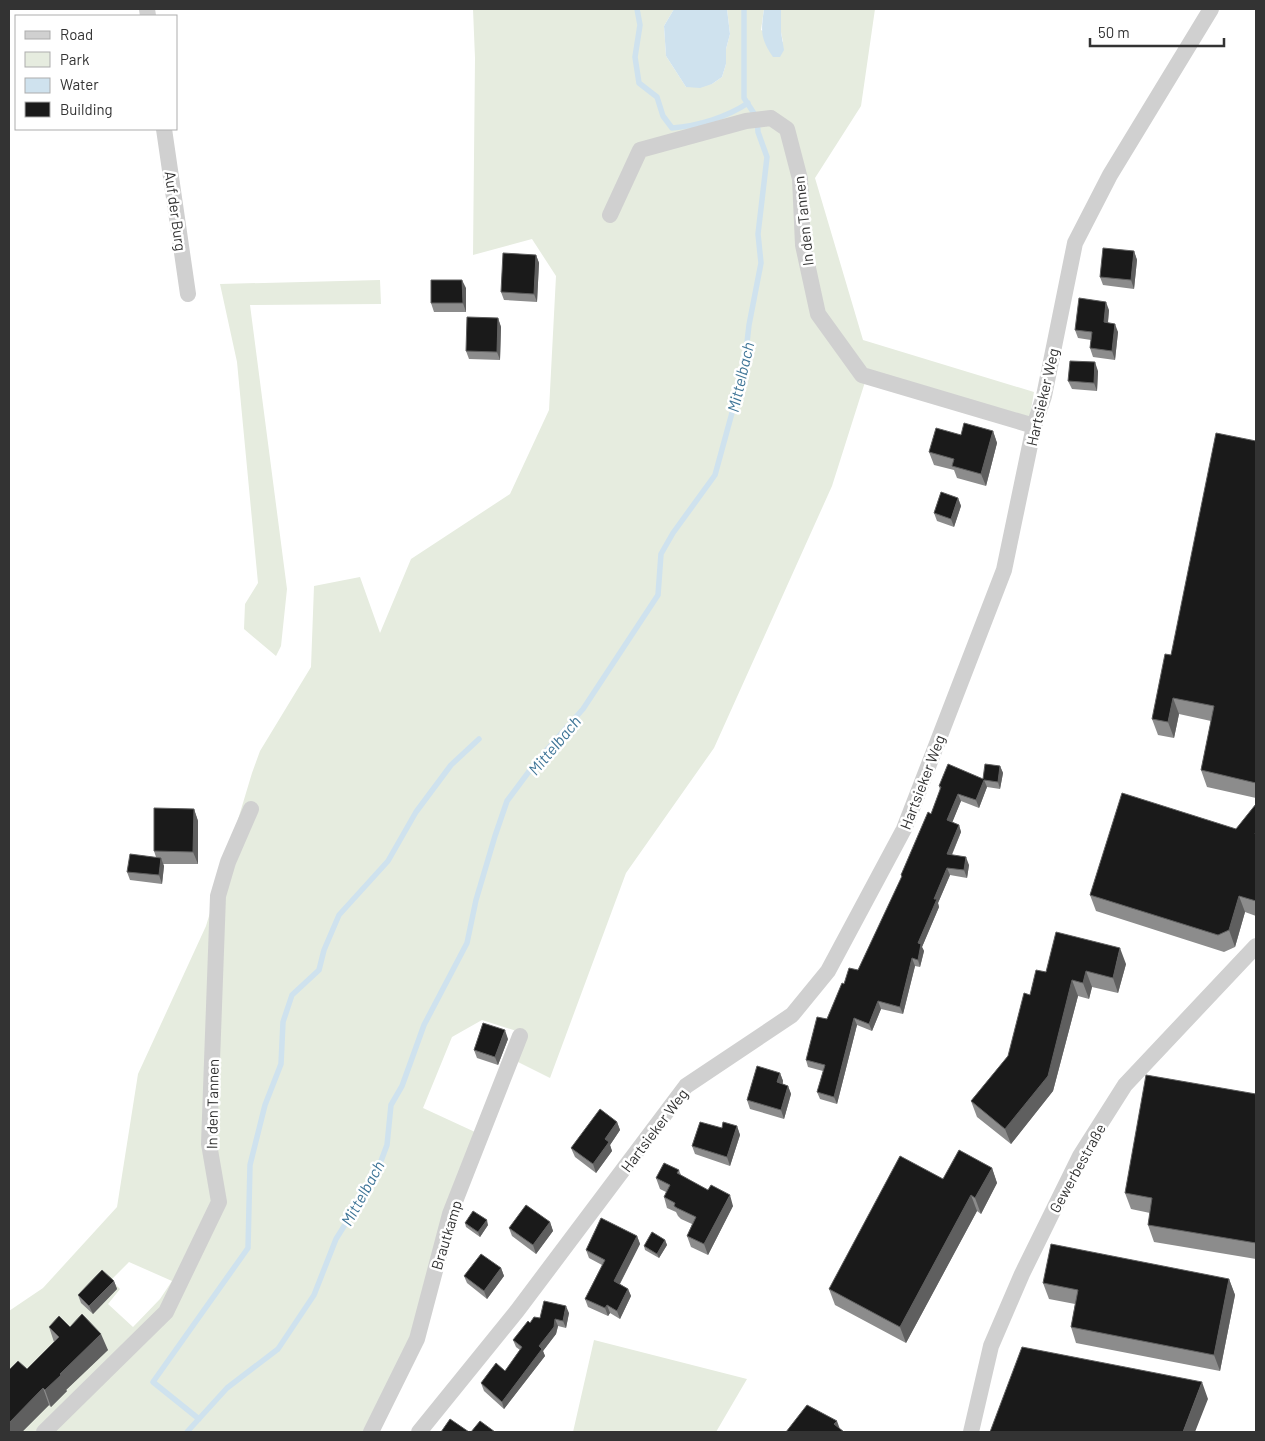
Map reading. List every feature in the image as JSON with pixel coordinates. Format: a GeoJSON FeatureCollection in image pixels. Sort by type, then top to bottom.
{"type":"FeatureCollection","features":[{"type":"Feature","properties":{"kind":"street","name":"Hartsieker Weg"},"geometry":{"type":"LineString","coordinates":[[419,1432],[517,1311],[686,1086],[792,1015],[828,971],[904,829],[1004,570],[1034,426],[1044,396],[1075,244],[1110,176],[1211,9]]}},
{"type":"Feature","properties":{"kind":"street","name":"In den Tannen"},"geometry":{"type":"LineString","coordinates":[[610,215],[640,150],[746,121],[771,118],[788,129],[800,179],[803,245],[818,314],[862,376],[1034,426]]}},
{"type":"Feature","properties":{"kind":"street","name":"Auf der Burg"},"geometry":{"type":"LineString","coordinates":[[164,130],[188,294]]}},
{"type":"Feature","properties":{"kind":"street","name":"In den Tannen"},"geometry":{"type":"LineString","coordinates":[[44,1432],[166,1312],[219,1202],[209,1144],[218,896],[228,862],[251,809]]}},
{"type":"Feature","properties":{"kind":"street","name":"Gewerbestraße"},"geometry":{"type":"LineString","coordinates":[[971,1432],[991,1346],[1022,1274],[1080,1156],[1125,1085],[1256,946]]}},
{"type":"Feature","properties":{"kind":"street","name":"Brautkamp"},"geometry":{"type":"LineString","coordinates":[[370,1432],[417,1339],[450,1214],[520,1036]]}},
{"type":"Feature","properties":{"kind":"green space"},"geometry":{"type":"Polygon","coordinates":[[[473,9],[674,9],[664,26],[666,56],[686,87],[712,84],[722,77],[726,64],[726,49],[730,34],[727,9],[764,9],[761,30],[783,42],[781,9],[875,9],[861,106],[815,178],[863,340],[1034,392],[1029,421],[865,382],[832,486],[714,748],[626,873],[550,1078],[516,1061],[526,1034],[482,1020],[452,1037],[423,1108],[475,1132],[410,1339],[366,1432],[9,1432],[9,1311],[43,1288],[117,1207],[138,1074],[206,926],[260,751],[311,667],[314,586],[360,577],[380,633],[411,559],[510,494],[549,410],[556,276],[532,239],[473,255],[475,58],[473,9]],[[129,1262],[111,1280],[120,1289],[108,1304],[133,1327],[160,1299],[172,1281],[129,1262]]]}},
{"type":"Feature","properties":{"kind":"green space"},"geometry":{"type":"Polygon","coordinates":[[[380,280],[381,304],[250,305],[287,589],[281,646],[276,656],[244,629],[245,604],[258,583],[237,362],[220,284],[380,280]]]}},
{"type":"Feature","properties":{"kind":"green space"},"geometry":{"type":"Polygon","coordinates":[[[594,1340],[747,1379],[716,1432],[573,1432],[594,1340]]]}},
{"type":"Feature","properties":{"kind":"water"},"geometry":{"type":"Polygon","coordinates":[[[674,9],[727,9],[730,34],[726,49],[726,64],[722,77],[712,84],[700,88],[686,87],[666,56],[664,26],[674,9]]]}},
{"type":"Feature","properties":{"kind":"water"},"geometry":{"type":"Polygon","coordinates":[[[764,9],[781,9],[781,32],[784,50],[780,57],[773,57],[762,34],[764,9]]]}},
{"type":"Feature","properties":{"kind":"building"},"geometry":{"type":"Polygon","coordinates":[[[1103,248],[1134,251],[1131,280],[1100,277],[1103,248]]]}},
{"type":"Feature","properties":{"kind":"building"},"geometry":{"type":"Polygon","coordinates":[[[503,253],[536,255],[534,294],[501,292],[503,253]]]}},
{"type":"Feature","properties":{"kind":"building"},"geometry":{"type":"Polygon","coordinates":[[[431,280],[462,280],[463,303],[431,303],[431,280]]]}},
{"type":"Feature","properties":{"kind":"building"},"geometry":{"type":"Polygon","coordinates":[[[1079,298],[1106,302],[1104,322],[1115,324],[1112,351],[1090,348],[1092,332],[1075,330],[1079,298]]]}},
{"type":"Feature","properties":{"kind":"building"},"geometry":{"type":"Polygon","coordinates":[[[467,317],[498,318],[497,352],[466,351],[467,317]]]}},
{"type":"Feature","properties":{"kind":"building"},"geometry":{"type":"Polygon","coordinates":[[[1070,361],[1095,362],[1094,383],[1068,381],[1070,361]]]}},
{"type":"Feature","properties":{"kind":"building"},"geometry":{"type":"Polygon","coordinates":[[[964,423],[993,431],[981,474],[952,466],[954,459],[929,452],[936,428],[961,435],[964,423]]]}},
{"type":"Feature","properties":{"kind":"building"},"geometry":{"type":"Polygon","coordinates":[[[1216,433],[1256,441],[1256,783],[1201,770],[1214,706],[1173,698],[1168,722],[1152,719],[1165,654],[1171,655],[1216,433]]]}},
{"type":"Feature","properties":{"kind":"building"},"geometry":{"type":"Polygon","coordinates":[[[941,492],[958,498],[951,519],[934,513],[941,492]]]}},
{"type":"Feature","properties":{"kind":"building"},"geometry":{"type":"Polygon","coordinates":[[[948,764],[983,779],[985,764],[1000,766],[998,782],[984,780],[976,800],[958,794],[947,820],[959,825],[947,854],[966,857],[964,870],[947,868],[934,899],[937,899],[918,943],[921,944],[918,960],[912,958],[900,1007],[878,1001],[869,1024],[854,1018],[834,1097],[817,1092],[825,1065],[806,1060],[817,1017],[827,1019],[842,983],[844,984],[849,968],[858,970],[902,876],[928,812],[931,814],[948,764]]]}},
{"type":"Feature","properties":{"kind":"building"},"geometry":{"type":"Polygon","coordinates":[[[1122,793],[1236,829],[1256,804],[1256,901],[1239,896],[1229,930],[1218,935],[1090,895],[1122,793]]]}},
{"type":"Feature","properties":{"kind":"building"},"geometry":{"type":"Polygon","coordinates":[[[154,808],[194,809],[193,852],[154,851],[154,808]]]}},
{"type":"Feature","properties":{"kind":"building"},"geometry":{"type":"Polygon","coordinates":[[[130,854],[161,858],[159,875],[127,872],[130,854]]]}},
{"type":"Feature","properties":{"kind":"building"},"geometry":{"type":"Polygon","coordinates":[[[1056,932],[1120,948],[1113,978],[1086,971],[1083,983],[1072,980],[1048,1076],[1005,1129],[971,1101],[1008,1056],[1024,993],[1030,995],[1036,970],[1046,972],[1056,932]]]}},
{"type":"Feature","properties":{"kind":"building"},"geometry":{"type":"Polygon","coordinates":[[[483,1023],[505,1030],[495,1057],[474,1050],[483,1023]]]}},
{"type":"Feature","properties":{"kind":"building"},"geometry":{"type":"Polygon","coordinates":[[[757,1066],[780,1073],[777,1082],[788,1086],[781,1110],[747,1100],[757,1066]]]}},
{"type":"Feature","properties":{"kind":"building"},"geometry":{"type":"Polygon","coordinates":[[[1146,1075],[1256,1094],[1256,1243],[1148,1225],[1152,1198],[1125,1193],[1146,1075]]]}},
{"type":"Feature","properties":{"kind":"building"},"geometry":{"type":"Polygon","coordinates":[[[600,1109],[617,1122],[605,1139],[609,1142],[593,1164],[571,1148],[600,1109]]]}},
{"type":"Feature","properties":{"kind":"building"},"geometry":{"type":"Polygon","coordinates":[[[700,1122],[722,1128],[723,1122],[737,1126],[727,1157],[692,1146],[700,1122]]]}},
{"type":"Feature","properties":{"kind":"building"},"geometry":{"type":"Polygon","coordinates":[[[959,1150],[992,1168],[975,1198],[971,1195],[900,1327],[829,1289],[900,1156],[943,1179],[959,1150]]]}},
{"type":"Feature","properties":{"kind":"building"},"geometry":{"type":"Polygon","coordinates":[[[664,1163],[679,1170],[677,1173],[708,1190],[711,1185],[730,1195],[704,1244],[687,1236],[696,1217],[677,1208],[674,1206],[675,1203],[664,1197],[670,1185],[656,1178],[664,1163]]]}},
{"type":"Feature","properties":{"kind":"building"},"geometry":{"type":"Polygon","coordinates":[[[526,1205],[550,1222],[533,1245],[509,1228],[526,1205]]]}},
{"type":"Feature","properties":{"kind":"building"},"geometry":{"type":"Polygon","coordinates":[[[473,1211],[487,1220],[478,1232],[465,1223],[473,1211]]]}},
{"type":"Feature","properties":{"kind":"building"},"geometry":{"type":"Polygon","coordinates":[[[601,1218],[637,1236],[614,1281],[628,1289],[617,1311],[607,1305],[605,1308],[585,1299],[605,1260],[586,1250],[601,1218]]]}},
{"type":"Feature","properties":{"kind":"building"},"geometry":{"type":"Polygon","coordinates":[[[652,1232],[665,1240],[657,1254],[644,1246],[652,1232]]]}},
{"type":"Feature","properties":{"kind":"building"},"geometry":{"type":"Polygon","coordinates":[[[1051,1244],[1229,1279],[1214,1355],[1071,1327],[1078,1290],[1043,1283],[1051,1244]]]}},
{"type":"Feature","properties":{"kind":"building"},"geometry":{"type":"Polygon","coordinates":[[[481,1254],[501,1268],[484,1291],[464,1276],[481,1254]]]}},
{"type":"Feature","properties":{"kind":"building"},"geometry":{"type":"Polygon","coordinates":[[[102,1270],[114,1281],[89,1306],[78,1295],[102,1270]]]}},
{"type":"Feature","properties":{"kind":"building"},"geometry":{"type":"Polygon","coordinates":[[[544,1301],[566,1306],[563,1321],[555,1319],[554,1327],[539,1346],[542,1349],[502,1402],[481,1383],[496,1363],[505,1371],[522,1347],[513,1340],[528,1321],[530,1323],[534,1317],[540,1318],[544,1301]]]}},
{"type":"Feature","properties":{"kind":"building"},"geometry":{"type":"Polygon","coordinates":[[[82,1314],[101,1334],[61,1375],[45,1390],[43,1388],[9,1423],[9,1370],[18,1361],[27,1369],[59,1337],[49,1327],[59,1316],[70,1327],[82,1314]]]}},
{"type":"Feature","properties":{"kind":"building"},"geometry":{"type":"Polygon","coordinates":[[[1022,1347],[1202,1382],[1183,1432],[990,1432],[1022,1347]]]}},
{"type":"Feature","properties":{"kind":"building"},"geometry":{"type":"Polygon","coordinates":[[[807,1405],[837,1421],[834,1424],[844,1432],[786,1432],[807,1405]]]}},
{"type":"Feature","properties":{"kind":"building"},"geometry":{"type":"Polygon","coordinates":[[[450,1419],[469,1432],[441,1432],[450,1419]]]}},
{"type":"Feature","properties":{"kind":"building"},"geometry":{"type":"Polygon","coordinates":[[[480,1421],[495,1432],[471,1432],[480,1421]]]}},
{"type":"Feature","properties":{"kind":"waterway"},"geometry":{"type":"LineString","coordinates":[[637,9],[640,25],[635,57],[639,83],[657,97],[663,116],[672,128],[712,120],[731,113],[748,103]]}},
{"type":"Feature","properties":{"kind":"waterway","name":"Mittelbach"},"geometry":{"type":"LineString","coordinates":[[187,1432],[227,1388],[278,1349],[314,1295],[336,1239],[375,1177],[387,1145],[391,1105],[402,1086],[424,1025],[467,943],[476,900],[507,801],[536,762],[583,709],[658,595],[661,554],[673,533],[715,475],[744,369],[749,325],[761,263],[758,234],[767,157],[758,132],[757,118],[744,98],[744,9]]}},
{"type":"Feature","properties":{"kind":"waterway"},"geometry":{"type":"LineString","coordinates":[[199,1419],[153,1382],[248,1248],[250,1165],[265,1105],[281,1064],[283,1022],[292,995],[319,970],[324,950],[339,915],[388,861],[416,812],[451,765],[479,739]]}}]}
